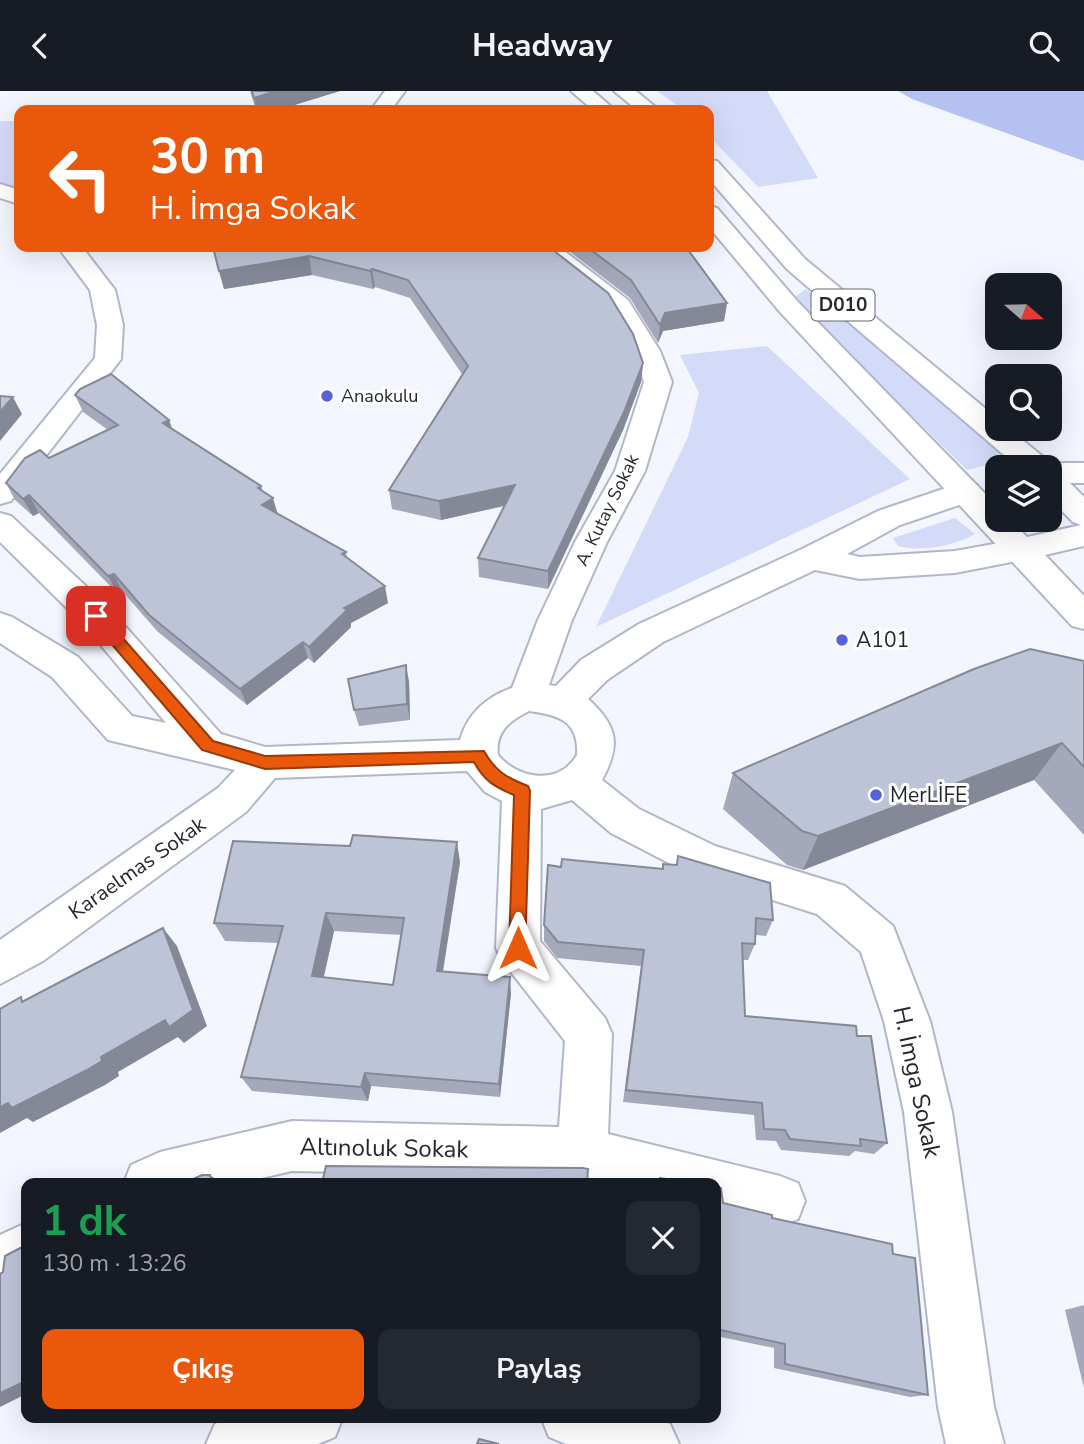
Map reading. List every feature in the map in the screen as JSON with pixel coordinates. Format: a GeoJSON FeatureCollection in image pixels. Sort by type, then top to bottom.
{"type":"FeatureCollection","features":[{"type":"Feature","properties":{"kind":"main road"},"geometry":{"type":"LineString","coordinates":[[581,91],[599,105]]}},
{"type":"Feature","properties":{"kind":"main road"},"geometry":{"type":"LineString","coordinates":[[624,91],[642,105]]}},
{"type":"Feature","properties":{"kind":"main road","name":"D010"},"geometry":{"type":"LineString","coordinates":[[714,172],[796,264],[1023,455]]}},
{"type":"Feature","properties":{"kind":"main road","name":"D010"},"geometry":{"type":"LineString","coordinates":[[714,219],[789,307],[932,457]]}},
{"type":"Feature","properties":{"kind":"main road"},"geometry":{"type":"LineString","coordinates":[[0,495],[108,359],[110,325],[102,290],[74,252]]}},
{"type":"Feature","properties":{"kind":"main road","name":"A. Kutay Sokak"},"geometry":{"type":"LineString","coordinates":[[546,252],[555,255],[619,305],[647,351],[658,382],[630,471],[560,609],[546,699]]}},
{"type":"Feature","properties":{"kind":"main road"},"geometry":{"type":"LineString","coordinates":[[932,457],[1084,617]]}},
{"type":"Feature","properties":{"kind":"main road"},"geometry":{"type":"LineString","coordinates":[[919,507],[933,473],[932,457]]}},
{"type":"Feature","properties":{"kind":"main road"},"geometry":{"type":"LineString","coordinates":[[1062,473],[1084,473]]}},
{"type":"Feature","properties":{"kind":"main road"},"geometry":{"type":"LineString","coordinates":[[546,699],[580,710],[592,723],[597,738],[596,754],[589,769],[576,782],[558,790],[522,791],[500,782],[487,770],[479,755],[478,740],[483,725],[502,707],[546,699],[651,633],[812,558],[862,531],[919,507],[985,487]]}},
{"type":"Feature","properties":{"kind":"main road"},"geometry":{"type":"LineString","coordinates":[[1062,493],[1084,515]]}},
{"type":"Feature","properties":{"kind":"main road"},"geometry":{"type":"LineString","coordinates":[[0,524],[96,616],[208,746]]}},
{"type":"Feature","properties":{"kind":"main road"},"geometry":{"type":"LineString","coordinates":[[812,558],[860,568],[955,562],[1084,535]]}},
{"type":"Feature","properties":{"kind":"main road"},"geometry":{"type":"LineString","coordinates":[[955,562],[1013,573],[1058,589]]}},
{"type":"Feature","properties":{"kind":"main road"},"geometry":{"type":"LineString","coordinates":[[0,626],[65,667],[121,729],[208,746],[265,763],[479,755]]}},
{"type":"Feature","properties":{"kind":"main road","name":"Karaelmas Sokak"},"geometry":{"type":"LineString","coordinates":[[0,963],[28,947],[232,800],[265,763]]}},
{"type":"Feature","properties":{"kind":"main road","name":"H. İmga Sokak"},"geometry":{"type":"LineString","coordinates":[[576,782],[625,821],[705,861],[830,899],[878,940],[907,1021],[928,1112],[966,1407],[975,1444]]}},
{"type":"Feature","properties":{"kind":"main road"},"geometry":{"type":"LineString","coordinates":[[522,791],[518,948],[589,1034],[582,1152]]}},
{"type":"Feature","properties":{"kind":"main road","name":"Altınoluk Sokak"},"geometry":{"type":"LineString","coordinates":[[158,1178],[292,1146],[582,1152],[687,1178]]}},
{"type":"Feature","properties":{"kind":"main road"},"geometry":{"type":"LineString","coordinates":[[721,1186],[780,1201]]}},
{"type":"Feature","properties":{"kind":"main road"},"geometry":{"type":"LineString","coordinates":[[0,1263],[21,1252]]}},
{"type":"Feature","properties":{"kind":"main road"},"geometry":{"type":"LineString","coordinates":[[235,1444],[278,1423]]}},
{"type":"Feature","properties":{"kind":"main road"},"geometry":{"type":"LineString","coordinates":[[587,1423],[650,1444]]}},
{"type":"Feature","properties":{"kind":"shaded area"},"geometry":{"type":"Polygon","coordinates":[[[657,91],[767,91],[818,178],[758,187],[714,141],[714,105],[677,105],[657,91]]]}},
{"type":"Feature","properties":{"kind":"shaded area"},"geometry":{"type":"Polygon","coordinates":[[[0,121],[14,121],[14,187],[0,183],[0,121]]]}},
{"type":"Feature","properties":{"kind":"shaded area"},"geometry":{"type":"Polygon","coordinates":[[[806,289],[985,435],[985,441],[992,441],[1009,455],[985,455],[985,465],[967,470],[793,298],[806,289]]]}},
{"type":"Feature","properties":{"kind":"shaded area"},"geometry":{"type":"Polygon","coordinates":[[[767,346],[910,479],[596,627],[688,437],[699,393],[680,355],[767,346]]]}},
{"type":"Feature","properties":{"kind":"shaded area"},"geometry":{"type":"Polygon","coordinates":[[[955,518],[975,534],[948,545],[927,548],[898,546],[893,538],[955,518]]]}},
{"type":"Feature","properties":{"kind":"water"},"geometry":{"type":"Polygon","coordinates":[[[898,91],[1084,91],[1084,161],[912,99],[898,91]]]}},
{"type":"Feature","properties":{"kind":"building"},"geometry":{"type":"Polygon","coordinates":[[[252,91],[276,91],[254,98],[252,91]]]}},
{"type":"Feature","properties":{"kind":"building"},"geometry":{"type":"Polygon","coordinates":[[[214,252],[555,252],[608,293],[633,334],[643,363],[624,412],[548,571],[478,558],[515,485],[439,501],[389,490],[468,366],[408,280],[372,269],[370,271],[309,256],[219,271],[214,252]]]}},
{"type":"Feature","properties":{"kind":"building"},"geometry":{"type":"Polygon","coordinates":[[[594,252],[690,252],[727,303],[665,313],[660,325],[631,280],[594,252]]]}},
{"type":"Feature","properties":{"kind":"building"},"geometry":{"type":"Polygon","coordinates":[[[111,374],[169,420],[163,423],[261,486],[258,488],[273,498],[262,505],[346,552],[342,554],[385,586],[344,608],[347,610],[309,647],[303,642],[240,689],[149,615],[114,574],[108,576],[29,495],[23,499],[6,483],[25,458],[40,450],[49,458],[118,425],[75,395],[80,389],[111,374]]]}},
{"type":"Feature","properties":{"kind":"building"},"geometry":{"type":"Polygon","coordinates":[[[0,396],[13,397],[0,412],[0,396]]]}},
{"type":"Feature","properties":{"kind":"building","name":"MerLİFE"},"geometry":{"type":"Polygon","coordinates":[[[1030,649],[1084,661],[1084,767],[1062,743],[818,836],[802,831],[733,773],[974,669],[1030,649]]]}},
{"type":"Feature","properties":{"kind":"building"},"geometry":{"type":"Polygon","coordinates":[[[406,665],[407,704],[354,710],[348,679],[406,665]]]}},
{"type":"Feature","properties":{"kind":"building"},"geometry":{"type":"Polygon","coordinates":[[[353,835],[457,842],[437,971],[510,977],[499,1084],[365,1073],[361,1087],[241,1077],[283,926],[214,923],[233,841],[350,846],[353,835]],[[326,913],[312,976],[393,985],[404,918],[326,913]]]}},
{"type":"Feature","properties":{"kind":"building"},"geometry":{"type":"Polygon","coordinates":[[[678,856],[770,883],[773,920],[756,918],[755,944],[742,943],[745,1016],[856,1026],[857,1036],[871,1036],[887,1143],[860,1139],[861,1146],[790,1139],[785,1130],[764,1129],[762,1103],[626,1090],[644,950],[558,942],[544,925],[548,865],[561,867],[562,859],[663,869],[663,864],[677,865],[678,856]]]}},
{"type":"Feature","properties":{"kind":"building"},"geometry":{"type":"Polygon","coordinates":[[[163,928],[193,1010],[169,1027],[165,1020],[101,1057],[102,1061],[87,1070],[12,1108],[8,1103],[0,1107],[0,1009],[21,997],[22,1002],[163,928]]]}},
{"type":"Feature","properties":{"kind":"building"},"geometry":{"type":"Polygon","coordinates":[[[326,1166],[588,1169],[587,1178],[323,1178],[326,1166]]]}},
{"type":"Feature","properties":{"kind":"building"},"geometry":{"type":"Polygon","coordinates":[[[210,1175],[211,1178],[195,1178],[210,1175]]]}},
{"type":"Feature","properties":{"kind":"building"},"geometry":{"type":"Polygon","coordinates":[[[721,1188],[723,1203],[772,1215],[772,1218],[892,1244],[893,1254],[915,1258],[928,1395],[785,1364],[785,1344],[721,1330],[721,1188]]]}},
{"type":"Feature","properties":{"kind":"building"},"geometry":{"type":"Polygon","coordinates":[[[21,1248],[21,1383],[0,1393],[0,1274],[3,1272],[5,1256],[21,1248]]]}},
{"type":"Feature","properties":{"kind":"building"},"geometry":{"type":"Polygon","coordinates":[[[479,1439],[499,1444],[477,1444],[479,1439]]]}},
{"type":"Feature","properties":{"kind":"place","name":"Anaokulu"},"geometry":{"type":"Point","coordinates":[327,396]}},
{"type":"Feature","properties":{"kind":"place","name":"A101"},"geometry":{"type":"Point","coordinates":[842,640]}},
{"type":"Feature","properties":{"kind":"place","name":"MerLİFE"},"geometry":{"type":"Point","coordinates":[876,795]}},
{"type":"Feature","properties":{"kind":"route"},"geometry":{"type":"LineString","coordinates":[[96,616],[208,746],[265,763],[479,755],[487,770],[500,782],[522,791],[518,948]]}}]}
